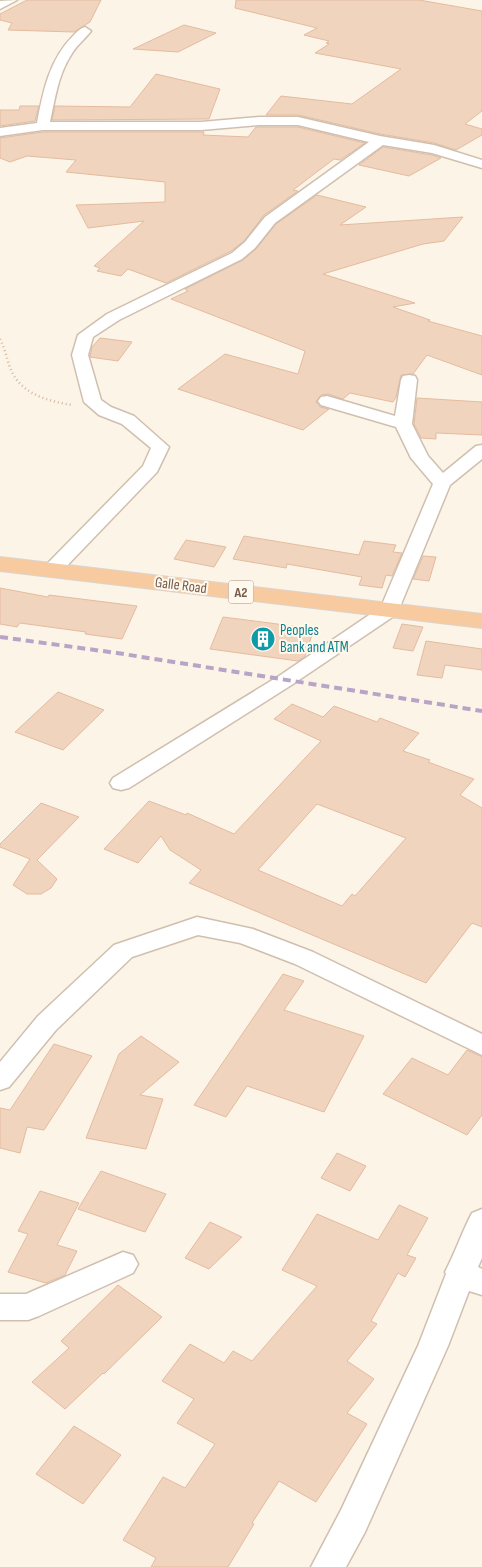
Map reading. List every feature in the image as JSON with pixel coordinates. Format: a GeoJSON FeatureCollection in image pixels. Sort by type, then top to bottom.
{"type":"FeatureCollection","features":[{"type":"Feature","properties":{"kind":"highway","name":"Galle Road"},"geometry":{"type":"LineString","coordinates":[[0,564],[482,622]]}},
{"type":"Feature","properties":{"kind":"street"},"geometry":{"type":"LineString","coordinates":[[0,5],[11,0]]}},
{"type":"Feature","properties":{"kind":"street"},"geometry":{"type":"LineString","coordinates":[[43,126],[57,64],[73,42],[85,31]]}},
{"type":"Feature","properties":{"kind":"street"},"geometry":{"type":"LineString","coordinates":[[0,132],[43,126],[201,126],[260,121],[298,121],[380,140],[434,149],[482,164]]}},
{"type":"Feature","properties":{"kind":"street"},"geometry":{"type":"LineString","coordinates":[[52,570],[151,468],[160,447],[128,420],[105,411],[93,402],[80,355],[86,335],[113,317],[237,256],[250,245],[270,220],[380,140]]}},
{"type":"Feature","properties":{"kind":"street"},"geometry":{"type":"LineString","coordinates":[[409,380],[403,424],[420,458],[442,482]]}},
{"type":"Feature","properties":{"kind":"street"},"geometry":{"type":"LineString","coordinates":[[327,401],[403,424]]}},
{"type":"Feature","properties":{"kind":"street"},"geometry":{"type":"LineString","coordinates":[[121,783],[286,680],[390,610],[442,482],[482,450]]}},
{"type":"Feature","properties":{"kind":"street"},"geometry":{"type":"LineString","coordinates":[[0,1080],[47,1023],[123,951],[198,926],[244,935],[304,958],[482,1045]]}},
{"type":"Feature","properties":{"kind":"street"},"geometry":{"type":"LineString","coordinates":[[328,1567],[352,1521],[433,1346],[471,1278],[482,1221]]}},
{"type":"Feature","properties":{"kind":"street"},"geometry":{"type":"LineString","coordinates":[[0,1307],[28,1307],[123,1264]]}},
{"type":"Feature","properties":{"kind":"path"},"geometry":{"type":"LineString","coordinates":[[0,339],[6,349],[12,374],[30,393],[62,403],[105,411]]}},
{"type":"Feature","properties":{"kind":"building"},"geometry":{"type":"Polygon","coordinates":[[[27,0],[101,0],[90,22],[74,32],[8,30],[12,23],[0,20],[0,14],[27,0]]]}},
{"type":"Feature","properties":{"kind":"building"},"geometry":{"type":"Polygon","coordinates":[[[236,0],[419,0],[482,11],[482,111],[465,124],[482,129],[482,135],[456,150],[434,143],[380,134],[298,115],[266,115],[281,96],[352,104],[401,69],[315,53],[329,44],[326,43],[329,41],[304,35],[317,28],[235,8],[236,0]]]}},
{"type":"Feature","properties":{"kind":"building"},"geometry":{"type":"Polygon","coordinates":[[[184,25],[216,33],[178,52],[133,49],[184,25]]]}},
{"type":"Feature","properties":{"kind":"building"},"geometry":{"type":"Polygon","coordinates":[[[156,74],[220,89],[209,119],[52,120],[55,106],[130,107],[156,74]]]}},
{"type":"Feature","properties":{"kind":"building"},"geometry":{"type":"Polygon","coordinates":[[[20,106],[39,106],[35,121],[0,126],[0,110],[19,110],[20,106]]]}},
{"type":"Feature","properties":{"kind":"building"},"geometry":{"type":"Polygon","coordinates":[[[256,127],[298,127],[365,143],[340,160],[334,159],[293,190],[298,191],[264,215],[244,241],[231,251],[166,283],[128,269],[121,276],[97,271],[100,268],[94,266],[144,221],[88,228],[76,205],[165,202],[165,182],[66,172],[76,160],[27,156],[10,162],[0,158],[0,138],[43,132],[204,132],[203,135],[248,137],[256,127]]]}},
{"type":"Feature","properties":{"kind":"building"},"geometry":{"type":"Polygon","coordinates":[[[383,147],[441,158],[409,176],[359,165],[383,147]]]}},
{"type":"Feature","properties":{"kind":"building"},"geometry":{"type":"Polygon","coordinates":[[[317,195],[366,207],[340,225],[463,217],[444,241],[423,244],[323,274],[415,303],[393,307],[430,320],[428,321],[482,336],[482,375],[427,355],[413,374],[401,375],[393,402],[350,393],[343,399],[328,394],[321,395],[316,402],[320,407],[329,409],[303,430],[178,389],[225,354],[298,374],[305,351],[171,299],[188,291],[185,289],[243,260],[256,249],[276,224],[317,195]]]}},
{"type":"Feature","properties":{"kind":"building"},"geometry":{"type":"Polygon","coordinates":[[[100,338],[132,342],[118,361],[90,357],[92,347],[100,338]]]}},
{"type":"Feature","properties":{"kind":"building"},"geometry":{"type":"Polygon","coordinates":[[[417,398],[482,402],[482,435],[436,433],[436,439],[421,438],[414,424],[417,398]]]}},
{"type":"Feature","properties":{"kind":"building"},"geometry":{"type":"Polygon","coordinates":[[[244,536],[359,555],[364,541],[396,545],[393,552],[402,553],[392,576],[386,575],[382,588],[359,585],[362,577],[287,564],[286,568],[233,559],[244,536]]]}},
{"type":"Feature","properties":{"kind":"building"},"geometry":{"type":"Polygon","coordinates":[[[186,540],[226,547],[214,567],[174,559],[186,540]]]}},
{"type":"Feature","properties":{"kind":"building"},"geometry":{"type":"Polygon","coordinates":[[[423,556],[436,557],[429,581],[413,579],[423,556]]]}},
{"type":"Feature","properties":{"kind":"building"},"geometry":{"type":"Polygon","coordinates":[[[0,588],[48,597],[49,595],[137,606],[122,639],[20,623],[17,627],[0,624],[0,588]]]}},
{"type":"Feature","properties":{"kind":"building","name":"Peoples Bank and ATM"},"geometry":{"type":"Polygon","coordinates":[[[223,617],[314,629],[305,656],[298,661],[210,649],[223,617]]]}},
{"type":"Feature","properties":{"kind":"building"},"geometry":{"type":"Polygon","coordinates":[[[402,624],[423,627],[413,651],[393,648],[402,624]]]}},
{"type":"Feature","properties":{"kind":"building"},"geometry":{"type":"Polygon","coordinates":[[[426,641],[482,649],[482,670],[445,665],[442,678],[417,675],[426,641]]]}},
{"type":"Feature","properties":{"kind":"building"},"geometry":{"type":"Polygon","coordinates":[[[58,692],[104,710],[63,750],[15,732],[58,692]]]}},
{"type":"Feature","properties":{"kind":"building"},"geometry":{"type":"Polygon","coordinates":[[[292,704],[323,717],[334,706],[377,722],[380,718],[419,733],[403,751],[430,760],[428,762],[474,779],[460,795],[482,808],[482,927],[472,923],[426,983],[189,883],[201,870],[170,850],[161,836],[138,863],[104,849],[149,801],[186,815],[187,813],[234,834],[321,741],[274,719],[292,704]],[[317,804],[258,870],[342,906],[352,894],[355,896],[406,838],[317,804]]]}},
{"type":"Feature","properties":{"kind":"building"},"geometry":{"type":"Polygon","coordinates":[[[41,803],[79,817],[37,860],[57,879],[51,888],[41,894],[27,894],[13,885],[30,859],[0,847],[0,844],[41,803]]]}},
{"type":"Feature","properties":{"kind":"building"},"geometry":{"type":"Polygon","coordinates":[[[283,974],[304,981],[284,1010],[364,1036],[324,1112],[247,1086],[226,1117],[194,1105],[283,974]]]}},
{"type":"Feature","properties":{"kind":"building"},"geometry":{"type":"Polygon","coordinates":[[[141,1036],[179,1062],[140,1095],[163,1099],[146,1149],[86,1138],[119,1054],[141,1036]]]}},
{"type":"Feature","properties":{"kind":"building"},"geometry":{"type":"Polygon","coordinates":[[[54,1044],[92,1056],[44,1130],[27,1127],[20,1153],[0,1148],[0,1108],[10,1110],[54,1044]]]}},
{"type":"Feature","properties":{"kind":"building"},"geometry":{"type":"Polygon","coordinates":[[[467,1050],[482,1057],[482,1115],[467,1135],[383,1094],[412,1058],[448,1075],[467,1050]]]}},
{"type":"Feature","properties":{"kind":"building"},"geometry":{"type":"Polygon","coordinates":[[[337,1153],[366,1166],[350,1191],[321,1178],[337,1153]]]}},
{"type":"Feature","properties":{"kind":"building"},"geometry":{"type":"Polygon","coordinates":[[[101,1171],[166,1194],[145,1232],[78,1209],[101,1171]]]}},
{"type":"Feature","properties":{"kind":"building"},"geometry":{"type":"Polygon","coordinates":[[[40,1191],[79,1203],[57,1245],[77,1251],[65,1275],[46,1283],[8,1272],[28,1234],[18,1231],[40,1191]]]}},
{"type":"Feature","properties":{"kind":"building"},"geometry":{"type":"Polygon","coordinates":[[[399,1205],[428,1218],[407,1255],[416,1258],[405,1277],[398,1273],[371,1321],[377,1324],[347,1361],[374,1379],[347,1413],[367,1424],[316,1502],[279,1481],[252,1523],[254,1524],[228,1567],[151,1567],[156,1558],[123,1540],[163,1477],[185,1488],[215,1444],[177,1423],[194,1399],[162,1381],[190,1344],[224,1363],[233,1351],[252,1361],[317,1286],[282,1270],[317,1214],[378,1240],[399,1205]]]}},
{"type":"Feature","properties":{"kind":"building"},"geometry":{"type":"Polygon","coordinates":[[[210,1222],[242,1237],[209,1269],[185,1258],[210,1222]]]}},
{"type":"Feature","properties":{"kind":"building"},"geometry":{"type":"Polygon","coordinates":[[[118,1285],[162,1317],[65,1409],[32,1382],[69,1348],[61,1341],[118,1285]]]}},
{"type":"Feature","properties":{"kind":"building"},"geometry":{"type":"Polygon","coordinates":[[[74,1426],[121,1455],[83,1504],[36,1474],[74,1426]]]}},
{"type":"Feature","properties":{"kind":"railway"},"geometry":{"type":"LineString","coordinates":[[0,637],[117,653],[482,711]]}},
{"type":"Feature","properties":{"kind":"place","name":"Peoples Bank and ATM"},"geometry":{"type":"Point","coordinates":[263,639]}}]}
